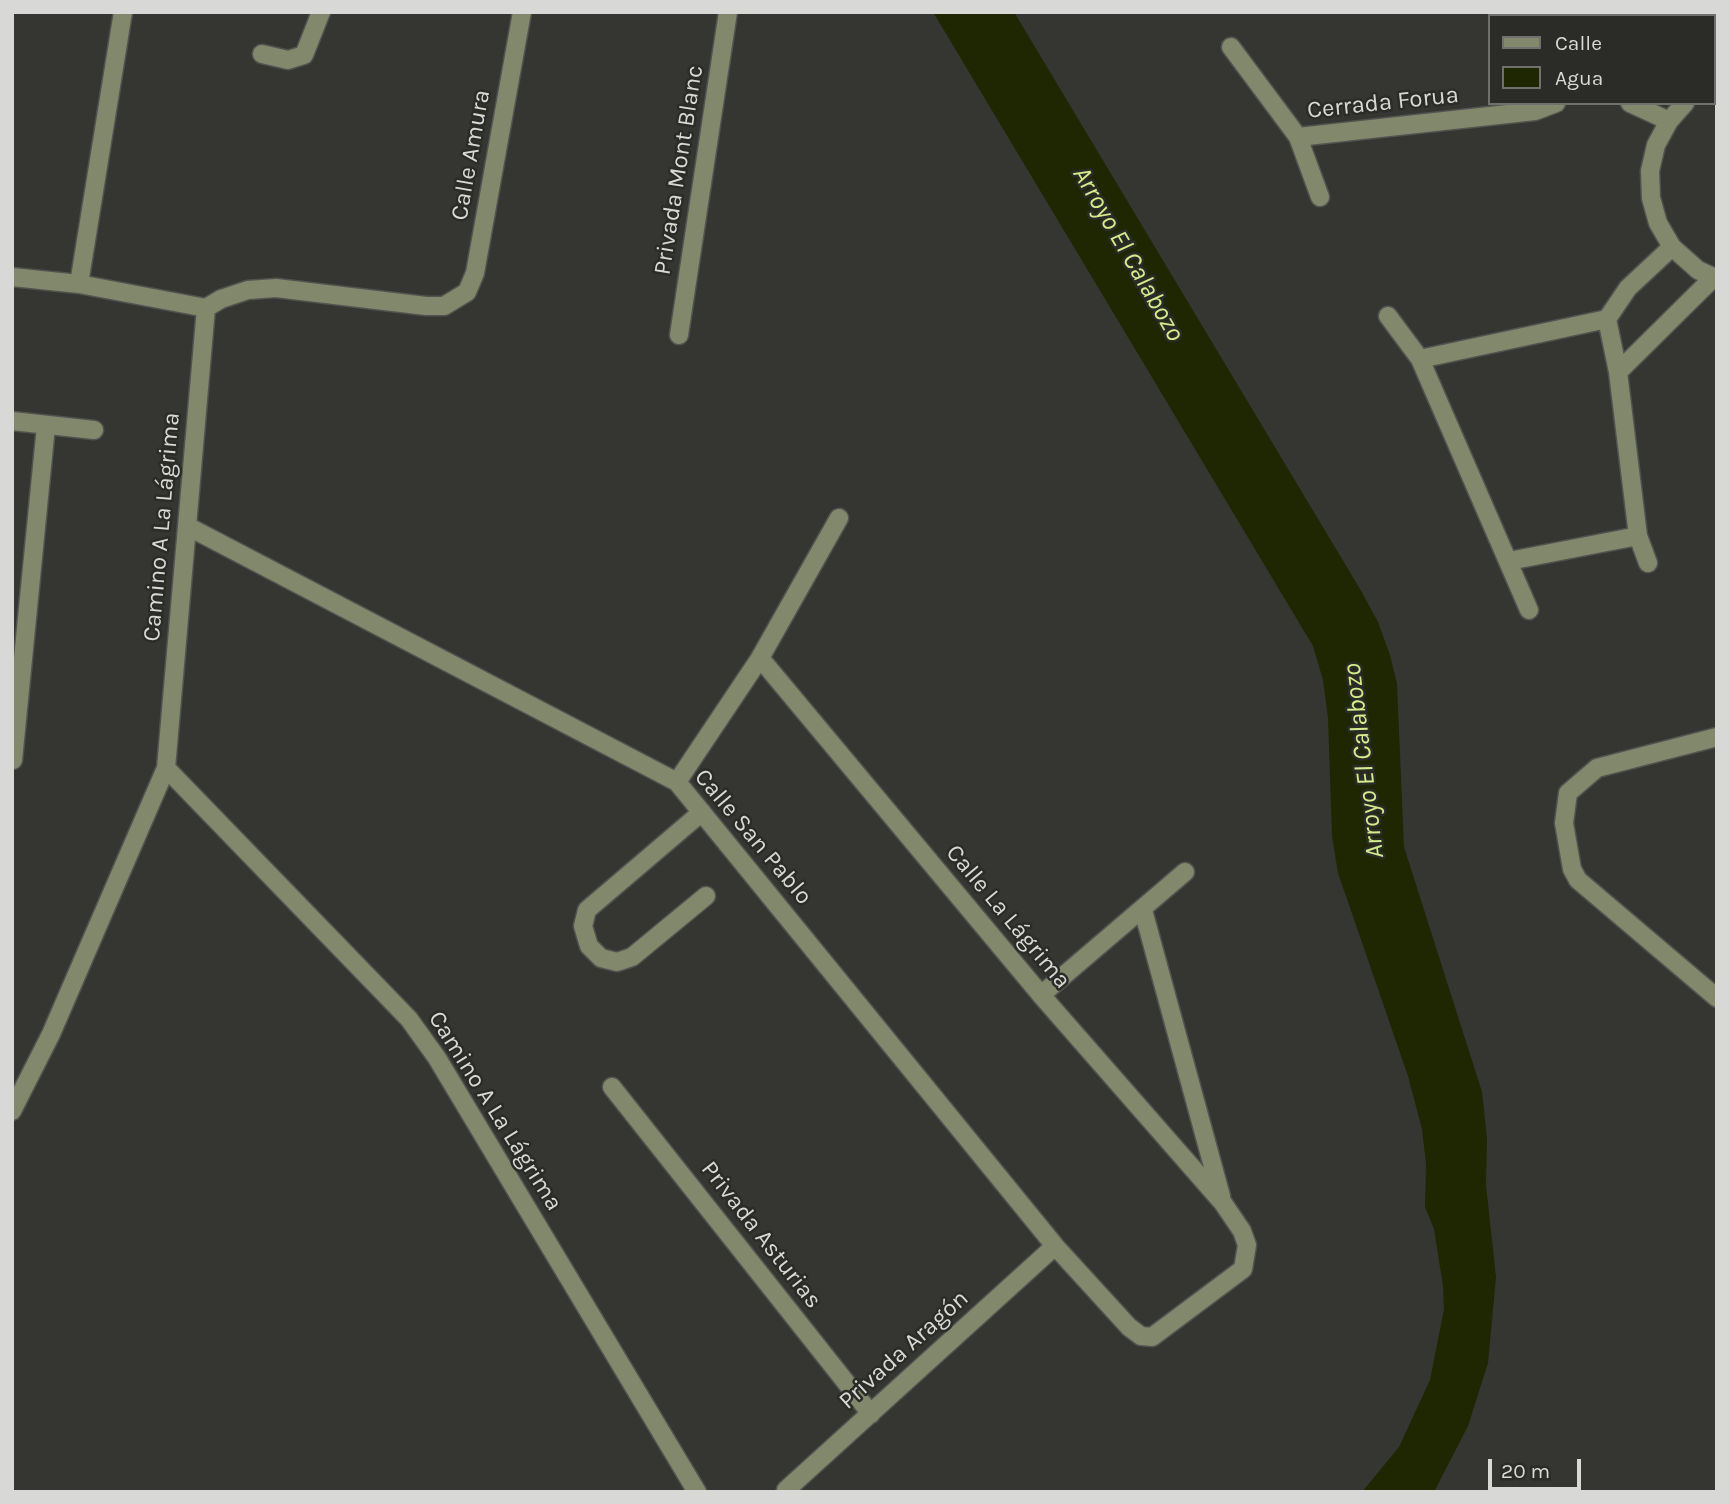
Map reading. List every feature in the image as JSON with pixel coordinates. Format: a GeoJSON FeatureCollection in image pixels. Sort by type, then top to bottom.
{"type":"FeatureCollection","features":[{"type":"Feature","properties":{"kind":"street"},"geometry":{"type":"LineString","coordinates":[[79,285],[124,12]]}},
{"type":"Feature","properties":{"kind":"street"},"geometry":{"type":"LineString","coordinates":[[262,54],[288,60],[304,55],[321,12]]}},
{"type":"Feature","properties":{"kind":"street","name":"Calle Amura"},"geometry":{"type":"LineString","coordinates":[[214,303],[248,290],[276,288],[444,306],[467,292],[475,273],[522,12]]}},
{"type":"Feature","properties":{"kind":"street","name":"Privada Mont Blanc"},"geometry":{"type":"LineString","coordinates":[[679,335],[728,12]]}},
{"type":"Feature","properties":{"kind":"street"},"geometry":{"type":"LineString","coordinates":[[1231,47],[1298,137],[1320,197]]}},
{"type":"Feature","properties":{"kind":"street","name":"Cerrada Forua"},"geometry":{"type":"LineString","coordinates":[[1298,137],[1535,111],[1551,105]]}},
{"type":"Feature","properties":{"kind":"street"},"geometry":{"type":"LineString","coordinates":[[1634,105],[1669,121]]}},
{"type":"Feature","properties":{"kind":"street"},"geometry":{"type":"LineString","coordinates":[[1618,372],[1715,279],[1691,264],[1672,247],[1658,223],[1651,198],[1650,171],[1656,145],[1669,121],[1683,105]]}},
{"type":"Feature","properties":{"kind":"street"},"geometry":{"type":"LineString","coordinates":[[1420,359],[1606,319],[1628,288],[1672,247]]}},
{"type":"Feature","properties":{"kind":"street"},"geometry":{"type":"LineString","coordinates":[[12,277],[214,303]]}},
{"type":"Feature","properties":{"kind":"street","name":"Camino A La Lágrima"},"geometry":{"type":"LineString","coordinates":[[12,1111],[51,1034],[166,768],[187,526],[214,303]]}},
{"type":"Feature","properties":{"kind":"street"},"geometry":{"type":"LineString","coordinates":[[1388,316],[1420,359],[1529,610]]}},
{"type":"Feature","properties":{"kind":"street"},"geometry":{"type":"LineString","coordinates":[[1606,319],[1618,372],[1638,536],[1648,563]]}},
{"type":"Feature","properties":{"kind":"street"},"geometry":{"type":"LineString","coordinates":[[12,421],[94,430]]}},
{"type":"Feature","properties":{"kind":"street"},"geometry":{"type":"LineString","coordinates":[[13,760],[15,708],[46,426]]}},
{"type":"Feature","properties":{"kind":"street"},"geometry":{"type":"LineString","coordinates":[[677,782],[760,658],[839,518]]}},
{"type":"Feature","properties":{"kind":"street","name":"Calle San Pablo"},"geometry":{"type":"LineString","coordinates":[[187,526],[677,782],[1055,1246],[1129,1327],[1141,1336],[1152,1337]]}},
{"type":"Feature","properties":{"kind":"street"},"geometry":{"type":"LineString","coordinates":[[1509,561],[1638,536]]}},
{"type":"Feature","properties":{"kind":"street","name":"Calle La Lágrima"},"geometry":{"type":"LineString","coordinates":[[760,658],[1041,995],[1223,1203],[1242,1231],[1247,1245],[1243,1269],[1152,1337]]}},
{"type":"Feature","properties":{"kind":"street"},"geometry":{"type":"LineString","coordinates":[[1717,737],[1597,768],[1582,778],[1568,793],[1564,823],[1572,869],[1578,880],[1717,998]]}},
{"type":"Feature","properties":{"kind":"street","name":"Camino A La Lágrima"},"geometry":{"type":"LineString","coordinates":[[166,768],[409,1019],[444,1070],[697,1492]]}},
{"type":"Feature","properties":{"kind":"street"},"geometry":{"type":"LineString","coordinates":[[702,812],[587,910],[583,926],[589,946],[601,958],[617,962],[632,957],[706,896]]}},
{"type":"Feature","properties":{"kind":"street"},"geometry":{"type":"LineString","coordinates":[[1041,995],[1185,872]]}},
{"type":"Feature","properties":{"kind":"street","name":"Calle La Lágrima"},"geometry":{"type":"LineString","coordinates":[[1143,910],[1223,1203]]}},
{"type":"Feature","properties":{"kind":"street","name":"Privada Asturias"},"geometry":{"type":"LineString","coordinates":[[612,1087],[871,1414]]}},
{"type":"Feature","properties":{"kind":"street","name":"Privada Aragón"},"geometry":{"type":"LineString","coordinates":[[786,1490],[1055,1246]]}},
{"type":"Feature","properties":{"kind":"water","name":"Arroyo El Calabozo"},"geometry":{"type":"Polygon","coordinates":[[[933,12],[1014,12],[1360,589],[1378,622],[1390,655],[1397,684],[1404,847],[1482,1092],[1487,1138],[1486,1185],[1496,1277],[1488,1363],[1468,1426],[1434,1492],[1362,1492],[1399,1447],[1430,1380],[1444,1309],[1443,1286],[1434,1229],[1425,1207],[1426,1164],[1422,1129],[1408,1076],[1338,873],[1332,836],[1328,718],[1323,680],[1313,646],[933,12]]]}}]}
